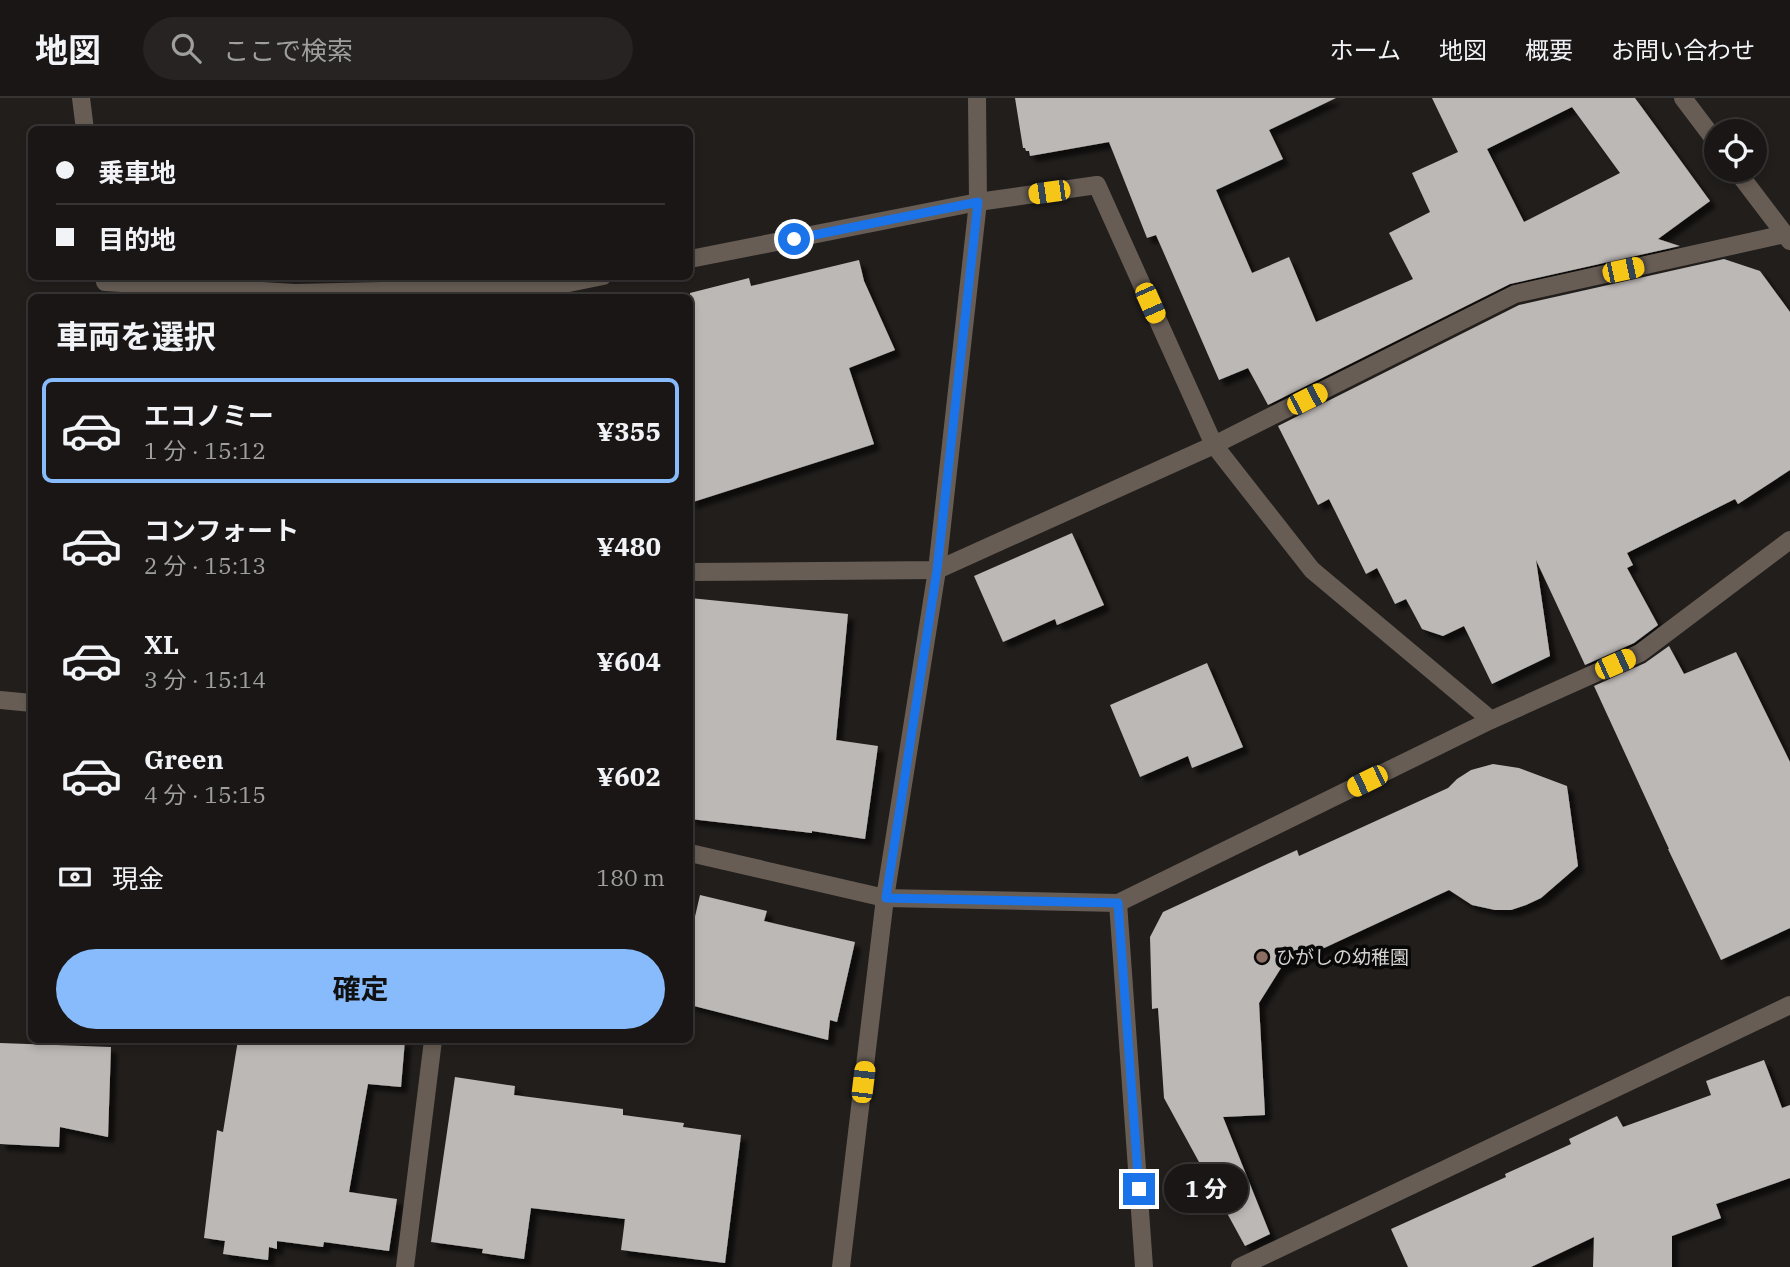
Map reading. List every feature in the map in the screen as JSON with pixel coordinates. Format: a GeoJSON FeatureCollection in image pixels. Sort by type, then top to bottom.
{"type":"FeatureCollection","features":[{"type":"Feature","properties":{"kind":"street"},"geometry":{"type":"LineString","coordinates":[[81,98],[84,126]]}},
{"type":"Feature","properties":{"kind":"street"},"geometry":{"type":"LineString","coordinates":[[841,1267],[886,898],[937,570],[978,202],[977,98]]}},
{"type":"Feature","properties":{"kind":"street"},"geometry":{"type":"LineString","coordinates":[[1683,98],[1704,126]]}},
{"type":"Feature","properties":{"kind":"street"},"geometry":{"type":"LineString","coordinates":[[693,572],[937,570],[1214,445],[1516,294],[1787,238],[1745,182]]}},
{"type":"Feature","properties":{"kind":"street"},"geometry":{"type":"LineString","coordinates":[[693,258],[978,202],[1097,185],[1214,445],[1312,570],[1492,720]]}},
{"type":"Feature","properties":{"kind":"street"},"geometry":{"type":"LineString","coordinates":[[105,280],[295,293],[549,287],[583,280]]}},
{"type":"Feature","properties":{"kind":"street"},"geometry":{"type":"LineString","coordinates":[[693,854],[886,898],[1118,903],[1492,720],[1640,653],[1790,540]]}},
{"type":"Feature","properties":{"kind":"street"},"geometry":{"type":"LineString","coordinates":[[0,700],[28,704]]}},
{"type":"Feature","properties":{"kind":"street"},"geometry":{"type":"LineString","coordinates":[[1118,903],[1144,1267]]}},
{"type":"Feature","properties":{"kind":"street"},"geometry":{"type":"LineString","coordinates":[[1240,1267],[1790,1005]]}},
{"type":"Feature","properties":{"kind":"street"},"geometry":{"type":"LineString","coordinates":[[405,1267],[433,1043]]}},
{"type":"Feature","properties":{"kind":"building"},"geometry":{"type":"Polygon","coordinates":[[[1015,98],[1336,98],[1269,130],[1283,159],[1216,190],[1252,273],[1289,257],[1316,322],[1413,279],[1389,233],[1430,212],[1412,173],[1458,152],[1432,98],[1635,98],[1710,201],[1658,239],[1680,246],[1510,284],[1268,405],[1248,368],[1219,380],[1156,235],[1147,238],[1109,142],[1030,156],[1029,151],[1023,148],[1015,98]],[[1572,107],[1487,149],[1524,222],[1620,173],[1572,107]]]}},
{"type":"Feature","properties":{"kind":"building"},"geometry":{"type":"Polygon","coordinates":[[[1724,259],[1760,271],[1790,312],[1790,470],[1738,504],[1735,499],[1627,553],[1633,565],[1627,568],[1658,625],[1634,643],[1585,665],[1536,560],[1550,656],[1492,684],[1464,626],[1443,636],[1422,629],[1406,599],[1395,604],[1377,568],[1366,574],[1329,499],[1318,505],[1278,426],[1519,305],[1724,259]]]}},
{"type":"Feature","properties":{"kind":"building"},"geometry":{"type":"Polygon","coordinates":[[[859,260],[864,281],[895,350],[849,368],[874,444],[693,502],[693,294],[690,293],[749,278],[751,286],[859,260]]]}},
{"type":"Feature","properties":{"kind":"building"},"geometry":{"type":"Polygon","coordinates":[[[1072,533],[1104,605],[1057,625],[1055,619],[1003,642],[974,576],[1072,533]]]}},
{"type":"Feature","properties":{"kind":"building"},"geometry":{"type":"Polygon","coordinates":[[[693,598],[848,614],[836,740],[878,746],[865,839],[693,819],[693,598]]]}},
{"type":"Feature","properties":{"kind":"building"},"geometry":{"type":"Polygon","coordinates":[[[1669,646],[1684,674],[1736,652],[1790,762],[1790,928],[1721,960],[1594,686],[1645,663],[1669,646]]]}},
{"type":"Feature","properties":{"kind":"building"},"geometry":{"type":"Polygon","coordinates":[[[1207,663],[1243,747],[1192,768],[1188,756],[1140,777],[1110,705],[1207,663]]]}},
{"type":"Feature","properties":{"kind":"building"},"geometry":{"type":"Polygon","coordinates":[[[1493,764],[1519,768],[1567,786],[1578,866],[1541,898],[1526,905],[1511,910],[1495,910],[1472,905],[1449,890],[1281,968],[1259,1003],[1265,1115],[1223,1117],[1270,1234],[1245,1246],[1164,1098],[1158,1008],[1152,1009],[1150,937],[1163,912],[1297,850],[1299,856],[1448,788],[1471,770],[1493,764]]]}},
{"type":"Feature","properties":{"kind":"building"},"geometry":{"type":"Polygon","coordinates":[[[700,895],[767,911],[764,921],[855,942],[837,1022],[830,1020],[828,1040],[693,1006],[693,925],[700,895]]]}},
{"type":"Feature","properties":{"kind":"building"},"geometry":{"type":"Polygon","coordinates":[[[0,1043],[111,1047],[108,1137],[60,1127],[59,1147],[0,1144],[0,1043]]]}},
{"type":"Feature","properties":{"kind":"building"},"geometry":{"type":"Polygon","coordinates":[[[238,1043],[405,1043],[401,1087],[368,1084],[349,1192],[397,1199],[389,1251],[324,1242],[323,1247],[277,1241],[277,1249],[269,1247],[268,1260],[223,1254],[225,1241],[204,1238],[217,1130],[223,1132],[238,1043]]]}},
{"type":"Feature","properties":{"kind":"building"},"geometry":{"type":"Polygon","coordinates":[[[1764,1060],[1782,1108],[1790,1105],[1790,1178],[1716,1204],[1721,1218],[1672,1236],[1672,1267],[1593,1267],[1594,1237],[1531,1267],[1408,1267],[1391,1229],[1506,1177],[1505,1174],[1571,1144],[1569,1139],[1617,1116],[1623,1127],[1711,1095],[1706,1081],[1764,1060]]]}},
{"type":"Feature","properties":{"kind":"building"},"geometry":{"type":"Polygon","coordinates":[[[455,1077],[515,1086],[514,1095],[623,1109],[623,1115],[684,1123],[683,1127],[741,1135],[725,1263],[621,1250],[625,1219],[531,1208],[524,1259],[482,1253],[483,1249],[431,1242],[455,1077]]]}},
{"type":"Feature","properties":{"kind":"place","name":"ひがしの幼稚園"},"geometry":{"type":"Point","coordinates":[1262,957]}},
{"type":"Feature","properties":{"kind":"route"},"geometry":{"type":"LineString","coordinates":[[794,239],[978,202],[937,570],[886,898],[1118,903],[1139,1189]]}}]}
